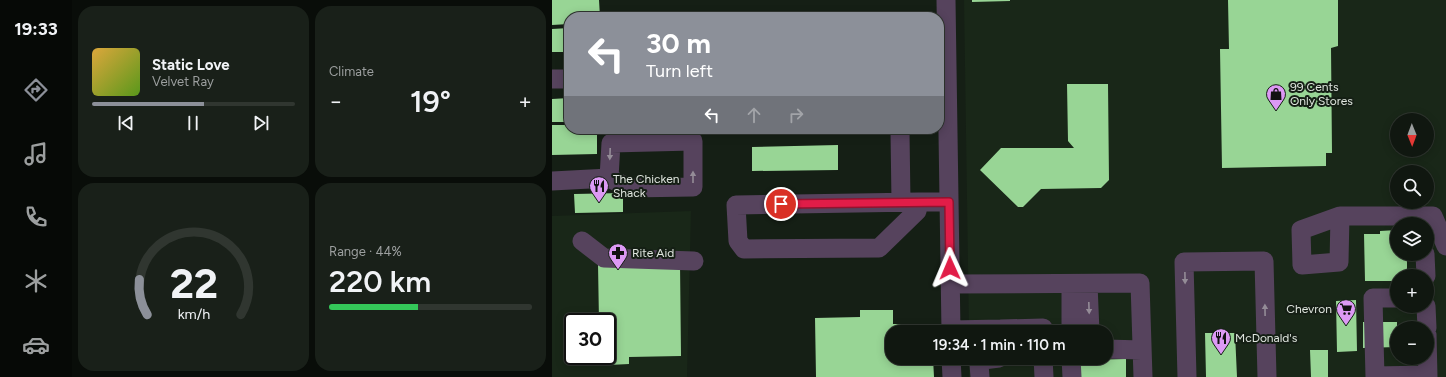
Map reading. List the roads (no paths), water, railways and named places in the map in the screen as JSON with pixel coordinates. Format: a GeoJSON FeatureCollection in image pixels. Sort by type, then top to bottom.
{"type":"FeatureCollection","features":[{"type":"Feature","properties":{"kind":"street"},"geometry":{"type":"LineString","coordinates":[[946,0],[951,325]]}},
{"type":"Feature","properties":{"kind":"street"},"geometry":{"type":"LineString","coordinates":[[552,79],[564,79]]}},
{"type":"Feature","properties":{"kind":"street"},"geometry":{"type":"LineString","coordinates":[[900,134],[910,202],[917,211],[880,248],[744,249],[738,241],[736,205],[910,202],[949,202]]}},
{"type":"Feature","properties":{"kind":"street"},"geometry":{"type":"LineString","coordinates":[[552,181],[609,178],[629,188],[693,187],[693,141],[611,143],[609,178]]}},
{"type":"Feature","properties":{"kind":"street"},"geometry":{"type":"LineString","coordinates":[[1340,216],[1435,216],[1446,246]]}},
{"type":"Feature","properties":{"kind":"street"},"geometry":{"type":"LineString","coordinates":[[588,241],[604,258],[690,257]]}},
{"type":"Feature","properties":{"kind":"street"},"geometry":{"type":"LineString","coordinates":[[1187,377],[1184,262],[1264,261],[1266,377]]}},
{"type":"Feature","properties":{"kind":"street"},"geometry":{"type":"LineString","coordinates":[[951,284],[1140,283],[1143,377]]}},
{"type":"Feature","properties":{"kind":"street"},"geometry":{"type":"LineString","coordinates":[[1072,325],[1079,284]]}},
{"type":"Feature","properties":{"kind":"street"},"geometry":{"type":"LineString","coordinates":[[1079,284],[1088,325]]}},
{"type":"Feature","properties":{"kind":"street"},"geometry":{"type":"LineString","coordinates":[[1390,298],[1373,298],[1375,377],[1428,376],[1428,365]]}},
{"type":"Feature","properties":{"kind":"street"},"geometry":{"type":"LineString","coordinates":[[1113,349],[1142,350]]}},
{"type":"Feature","properties":{"kind":"street"},"geometry":{"type":"LineString","coordinates":[[951,365],[952,377]]}},
{"type":"Feature","properties":{"kind":"street"},"geometry":{"type":"LineString","coordinates":[[979,365],[980,377]]}},
{"type":"Feature","properties":{"kind":"street"},"geometry":{"type":"LineString","coordinates":[[1043,365],[1044,377]]}},
{"type":"Feature","properties":{"kind":"place","name":"99 Cents Only Stores"},"geometry":{"type":"Point","coordinates":[1276,111]}},
{"type":"Feature","properties":{"kind":"place","name":"The Chicken Shack"},"geometry":{"type":"Point","coordinates":[599,203]}},
{"type":"Feature","properties":{"kind":"place","name":"Rite Aid"},"geometry":{"type":"Point","coordinates":[618,270]}},
{"type":"Feature","properties":{"kind":"place","name":"Chevron"},"geometry":{"type":"Point","coordinates":[1346,326]}},
{"type":"Feature","properties":{"kind":"place","name":"McDonald's"},"geometry":{"type":"Point","coordinates":[1221,355]}}]}
